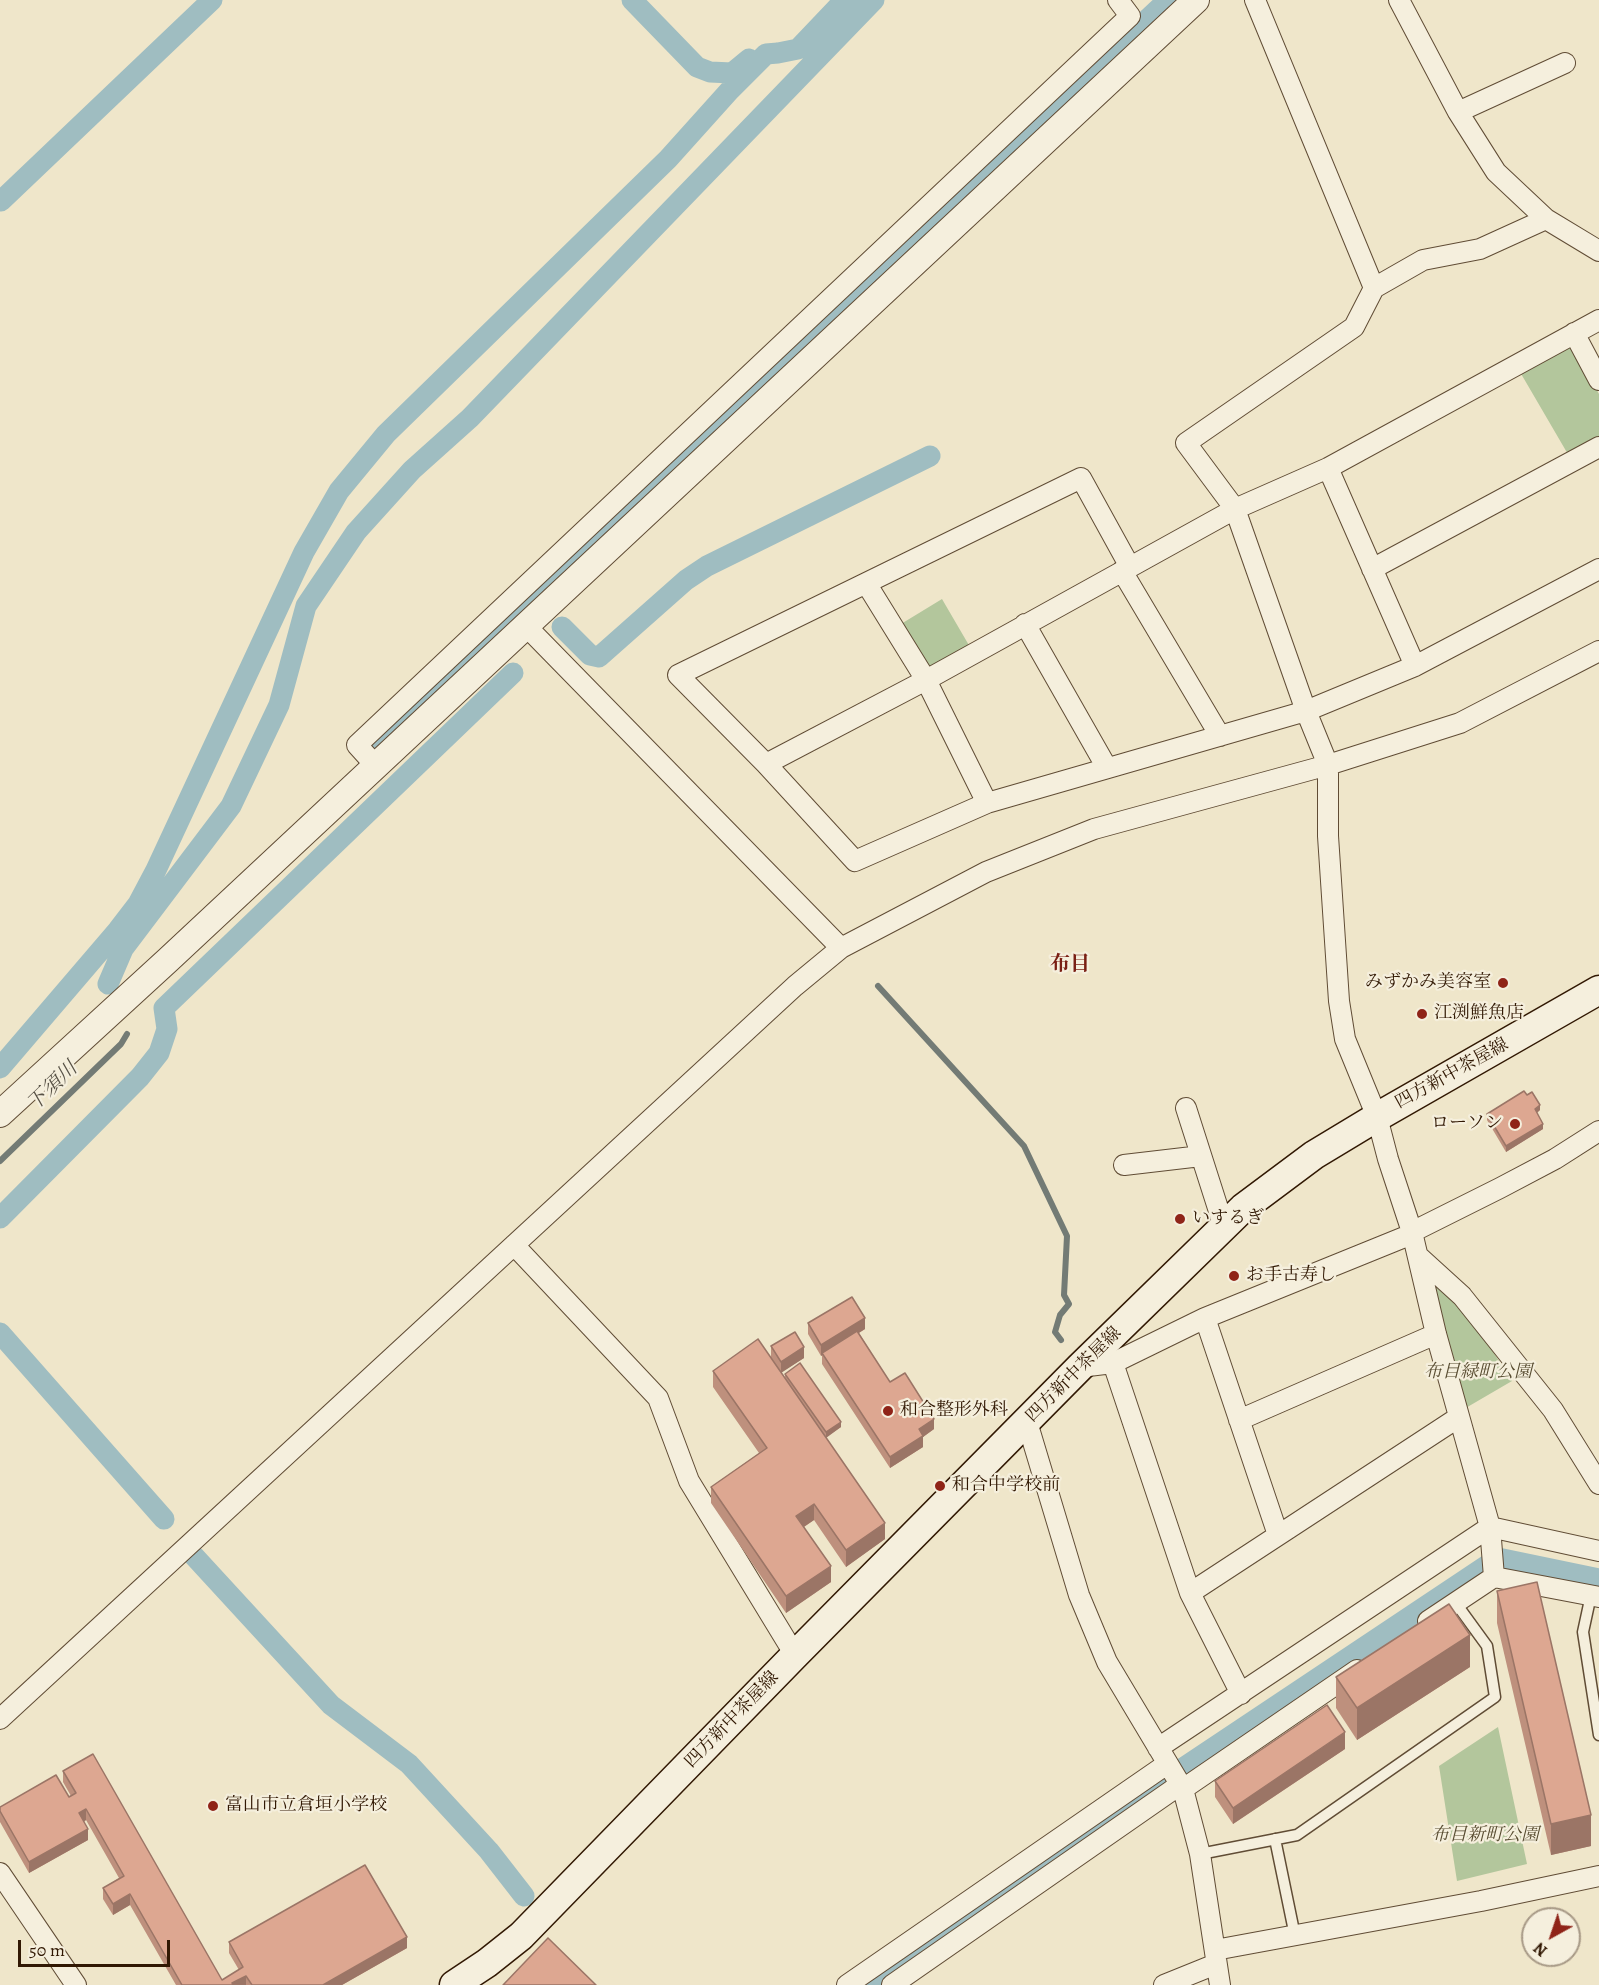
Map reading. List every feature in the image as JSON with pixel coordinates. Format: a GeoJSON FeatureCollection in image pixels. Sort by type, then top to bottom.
{"type":"FeatureCollection","features":[{"type":"Feature","properties":{"kind":"main road","name":"四方新中茶屋線"},"geometry":{"type":"LineString","coordinates":[[454,1985],[521,1936],[1080,1367],[1243,1209],[1314,1155],[1599,990]]}},
{"type":"Feature","properties":{"kind":"street"},"geometry":{"type":"LineString","coordinates":[[376,766],[357,745],[1130,16],[1118,0]]}},
{"type":"Feature","properties":{"kind":"street"},"geometry":{"type":"LineString","coordinates":[[0,1114],[1196,0]]}},
{"type":"Feature","properties":{"kind":"street"},"geometry":{"type":"LineString","coordinates":[[1255,0],[1374,288]]}},
{"type":"Feature","properties":{"kind":"street"},"geometry":{"type":"LineString","coordinates":[[1399,0],[1458,111],[1496,172],[1546,219],[1599,251]]}},
{"type":"Feature","properties":{"kind":"street"},"geometry":{"type":"LineString","coordinates":[[1458,111],[1565,63]]}},
{"type":"Feature","properties":{"kind":"street"},"geometry":{"type":"LineString","coordinates":[[1493,1565],[1490,1527],[1436,1334],[1412,1233],[1377,1117],[1346,1040],[1339,1000],[1328,836],[1328,765],[1306,711],[1235,509],[1186,443],[1354,327],[1374,288],[1424,260],[1480,249],[1546,219]]}},
{"type":"Feature","properties":{"kind":"street"},"geometry":{"type":"LineString","coordinates":[[766,764],[926,680],[1235,509],[1328,468],[1599,320]]}},
{"type":"Feature","properties":{"kind":"street"},"geometry":{"type":"LineString","coordinates":[[1574,333],[1599,380]]}},
{"type":"Feature","properties":{"kind":"street"},"geometry":{"type":"LineString","coordinates":[[1372,569],[1599,447]]}},
{"type":"Feature","properties":{"kind":"street"},"geometry":{"type":"LineString","coordinates":[[1328,468],[1415,666]]}},
{"type":"Feature","properties":{"kind":"street"},"geometry":{"type":"LineString","coordinates":[[1220,736],[1126,569],[1080,477],[678,675],[766,764],[855,861],[987,803],[1107,768],[1220,736],[1306,711],[1415,666],[1599,569]]}},
{"type":"Feature","properties":{"kind":"street"},"geometry":{"type":"LineString","coordinates":[[866,583],[926,680],[987,803]]}},
{"type":"Feature","properties":{"kind":"street"},"geometry":{"type":"LineString","coordinates":[[1025,624],[1107,768]]}},
{"type":"Feature","properties":{"kind":"street"},"geometry":{"type":"LineString","coordinates":[[526,626],[841,948]]}},
{"type":"Feature","properties":{"kind":"street"},"geometry":{"type":"LineString","coordinates":[[0,1719],[795,986],[841,948],[986,872],[1094,829],[1328,765],[1460,723],[1599,651]]}},
{"type":"Feature","properties":{"kind":"street"},"geometry":{"type":"LineString","coordinates":[[1186,1107],[1224,1227]]}},
{"type":"Feature","properties":{"kind":"street"},"geometry":{"type":"LineString","coordinates":[[1080,1367],[1113,1363],[1205,1318],[1412,1233],[1555,1159],[1599,1131]]}},
{"type":"Feature","properties":{"kind":"street"},"geometry":{"type":"LineString","coordinates":[[1124,1165],[1201,1156]]}},
{"type":"Feature","properties":{"kind":"street"},"geometry":{"type":"LineString","coordinates":[[514,1245],[658,1398],[689,1481],[795,1655]]}},
{"type":"Feature","properties":{"kind":"street"},"geometry":{"type":"LineString","coordinates":[[1418,1256],[1469,1304],[1553,1410],[1599,1484]]}},
{"type":"Feature","properties":{"kind":"street"},"geometry":{"type":"LineString","coordinates":[[1205,1318],[1278,1535]]}},
{"type":"Feature","properties":{"kind":"street"},"geometry":{"type":"LineString","coordinates":[[1239,1420],[1436,1334]]}},
{"type":"Feature","properties":{"kind":"street"},"geometry":{"type":"LineString","coordinates":[[1113,1363],[1190,1593],[1241,1694]]}},
{"type":"Feature","properties":{"kind":"street"},"geometry":{"type":"LineString","coordinates":[[1190,1593],[1460,1417]]}},
{"type":"Feature","properties":{"kind":"street"},"geometry":{"type":"LineString","coordinates":[[1027,1422],[1083,1604],[1107,1662],[1173,1773],[1200,1854],[1220,1985]]}},
{"type":"Feature","properties":{"kind":"street"},"geometry":{"type":"LineString","coordinates":[[892,1985],[1173,1773],[1241,1694],[1490,1527],[1599,1551]]}},
{"type":"Feature","properties":{"kind":"street"},"geometry":{"type":"LineString","coordinates":[[1493,1565],[1595,1596]]}},
{"type":"Feature","properties":{"kind":"street"},"geometry":{"type":"LineString","coordinates":[[1416,1629],[1455,1602],[1493,1565]]}},
{"type":"Feature","properties":{"kind":"street"},"geometry":{"type":"LineString","coordinates":[[847,1985],[1173,1773],[1367,1662]]}},
{"type":"Feature","properties":{"kind":"street"},"geometry":{"type":"LineString","coordinates":[[0,1873],[76,1985]]}},
{"type":"Feature","properties":{"kind":"street"},"geometry":{"type":"LineString","coordinates":[[1164,1985],[1216,1957],[1294,1936],[1599,1876]]}},
{"type":"Feature","properties":{"kind":"lane"},"geometry":{"type":"LineString","coordinates":[[1595,1596],[1583,1632],[1599,1734]]}},
{"type":"Feature","properties":{"kind":"lane"},"geometry":{"type":"LineString","coordinates":[[1200,1854],[1297,1835],[1495,1697],[1487,1646],[1455,1602]]}},
{"type":"Feature","properties":{"kind":"lane"},"geometry":{"type":"LineString","coordinates":[[1275,1839],[1294,1936]]}},
{"type":"Feature","properties":{"kind":"green space"},"geometry":{"type":"Polygon","coordinates":[[[1571,342],[1599,394],[1599,439],[1569,456],[1520,372],[1571,342]]]}},
{"type":"Feature","properties":{"kind":"green space"},"geometry":{"type":"Polygon","coordinates":[[[942,599],[970,647],[928,669],[901,624],[942,599]]]}},
{"type":"Feature","properties":{"kind":"green space","name":"布目緑町公園"},"geometry":{"type":"Polygon","coordinates":[[[1427,1271],[1459,1299],[1512,1381],[1464,1409],[1427,1271]]]}},
{"type":"Feature","properties":{"kind":"green space","name":"布目新町公園"},"geometry":{"type":"Polygon","coordinates":[[[1498,1727],[1527,1864],[1457,1881],[1439,1766],[1498,1727]]]}},
{"type":"Feature","properties":{"kind":"building","name":"ローソン"},"geometry":{"type":"Polygon","coordinates":[[[1524,1091],[1527,1095],[1532,1092],[1540,1105],[1535,1109],[1543,1124],[1506,1146],[1487,1114],[1524,1091]]]}},
{"type":"Feature","properties":{"kind":"building"},"geometry":{"type":"Polygon","coordinates":[[[852,1297],[865,1318],[821,1345],[808,1323],[852,1297]]]}},
{"type":"Feature","properties":{"kind":"building","name":"和合整形外科"},"geometry":{"type":"Polygon","coordinates":[[[857,1331],[890,1382],[905,1373],[934,1419],[919,1429],[923,1436],[890,1457],[822,1353],[857,1331]]]}},
{"type":"Feature","properties":{"kind":"building"},"geometry":{"type":"Polygon","coordinates":[[[795,1332],[804,1347],[781,1362],[771,1346],[795,1332]]]}},
{"type":"Feature","properties":{"kind":"building"},"geometry":{"type":"Polygon","coordinates":[[[758,1339],[885,1523],[846,1550],[814,1504],[796,1516],[831,1566],[786,1596],[711,1487],[767,1448],[713,1371],[758,1339]]]}},
{"type":"Feature","properties":{"kind":"building"},"geometry":{"type":"Polygon","coordinates":[[[800,1363],[841,1422],[826,1432],[785,1374],[800,1363]]]}},
{"type":"Feature","properties":{"kind":"building"},"geometry":{"type":"Polygon","coordinates":[[[1537,1582],[1591,1815],[1551,1824],[1497,1591],[1537,1582]]]}},
{"type":"Feature","properties":{"kind":"building"},"geometry":{"type":"Polygon","coordinates":[[[1449,1604],[1470,1635],[1357,1708],[1336,1677],[1449,1604]]]}},
{"type":"Feature","properties":{"kind":"building"},"geometry":{"type":"Polygon","coordinates":[[[1327,1705],[1345,1732],[1233,1808],[1215,1781],[1327,1705]]]}},
{"type":"Feature","properties":{"kind":"building"},"geometry":{"type":"Polygon","coordinates":[[[93,1754],[222,1980],[243,1967],[229,1942],[365,1865],[407,1937],[323,1985],[252,1985],[246,1976],[232,1983],[233,1985],[182,1985],[130,1894],[113,1904],[103,1888],[124,1876],[86,1809],[79,1813],[88,1829],[29,1862],[0,1811],[0,1807],[56,1775],[69,1797],[76,1793],[63,1771],[93,1754]]]}},
{"type":"Feature","properties":{"kind":"building"},"geometry":{"type":"Polygon","coordinates":[[[548,1938],[596,1985],[503,1985],[548,1938]]]}},
{"type":"Feature","properties":{"kind":"waterway"},"geometry":{"type":"LineString","coordinates":[[1,201],[212,0]]}},
{"type":"Feature","properties":{"kind":"waterway"},"geometry":{"type":"LineString","coordinates":[[632,0],[697,67],[710,72],[732,73],[749,59]]}},
{"type":"Feature","properties":{"kind":"waterway"},"geometry":{"type":"LineString","coordinates":[[0,1068],[138,904],[304,552],[339,491],[386,434],[668,159],[766,54],[798,49],[837,8],[850,0]]}},
{"type":"Feature","properties":{"kind":"waterway"},"geometry":{"type":"LineString","coordinates":[[108,984],[123,949],[231,806],[279,705],[306,606],[356,532],[412,470],[470,418],[874,0]]}},
{"type":"Feature","properties":{"kind":"waterway"},"geometry":{"type":"LineString","coordinates":[[379,739],[1168,0]]}},
{"type":"Feature","properties":{"kind":"waterway"},"geometry":{"type":"LineString","coordinates":[[562,627],[590,655],[599,657],[686,580],[707,566],[930,456]]}},
{"type":"Feature","properties":{"kind":"waterway"},"geometry":{"type":"LineString","coordinates":[[0,1218],[140,1077],[159,1053],[167,1029],[164,1008],[513,673]]}},
{"type":"Feature","properties":{"kind":"waterway"},"geometry":{"type":"LineString","coordinates":[[878,986],[1024,1146],[1067,1236],[1064,1295],[1069,1304],[1060,1315],[1055,1332],[1061,1340]]}},
{"type":"Feature","properties":{"kind":"waterway","name":"下須川"},"geometry":{"type":"LineString","coordinates":[[0,1161],[121,1044],[127,1034]]}},
{"type":"Feature","properties":{"kind":"waterway"},"geometry":{"type":"LineString","coordinates":[[0,1333],[164,1519]]}},
{"type":"Feature","properties":{"kind":"waterway"},"geometry":{"type":"LineString","coordinates":[[194,1556],[331,1705],[409,1764],[489,1851],[524,1896]]}},
{"type":"Feature","properties":{"kind":"waterway"},"geometry":{"type":"LineString","coordinates":[[871,1985],[1156,1786],[1498,1558],[1599,1579]]}},
{"type":"Feature","properties":{"kind":"place","name":"みずかみ美容室"},"geometry":{"type":"Point","coordinates":[1503,983]}},
{"type":"Feature","properties":{"kind":"place","name":"江渕鮮魚店"},"geometry":{"type":"Point","coordinates":[1422,1014]}},
{"type":"Feature","properties":{"kind":"place","name":"ローソン"},"geometry":{"type":"Point","coordinates":[1515,1124]}},
{"type":"Feature","properties":{"kind":"place","name":"いするぎ"},"geometry":{"type":"Point","coordinates":[1180,1219]}},
{"type":"Feature","properties":{"kind":"place","name":"お手古寿し"},"geometry":{"type":"Point","coordinates":[1234,1276]}},
{"type":"Feature","properties":{"kind":"place","name":"和合整形外科"},"geometry":{"type":"Point","coordinates":[888,1411]}},
{"type":"Feature","properties":{"kind":"place","name":"和合中学校前"},"geometry":{"type":"Point","coordinates":[940,1486]}},
{"type":"Feature","properties":{"kind":"place","name":"富山市立倉垣小学校"},"geometry":{"type":"Point","coordinates":[213,1806]}},
{"type":"Feature","properties":{"kind":"district","name":"布目"},"geometry":{"type":"Point","coordinates":[1070,965]}}]}
